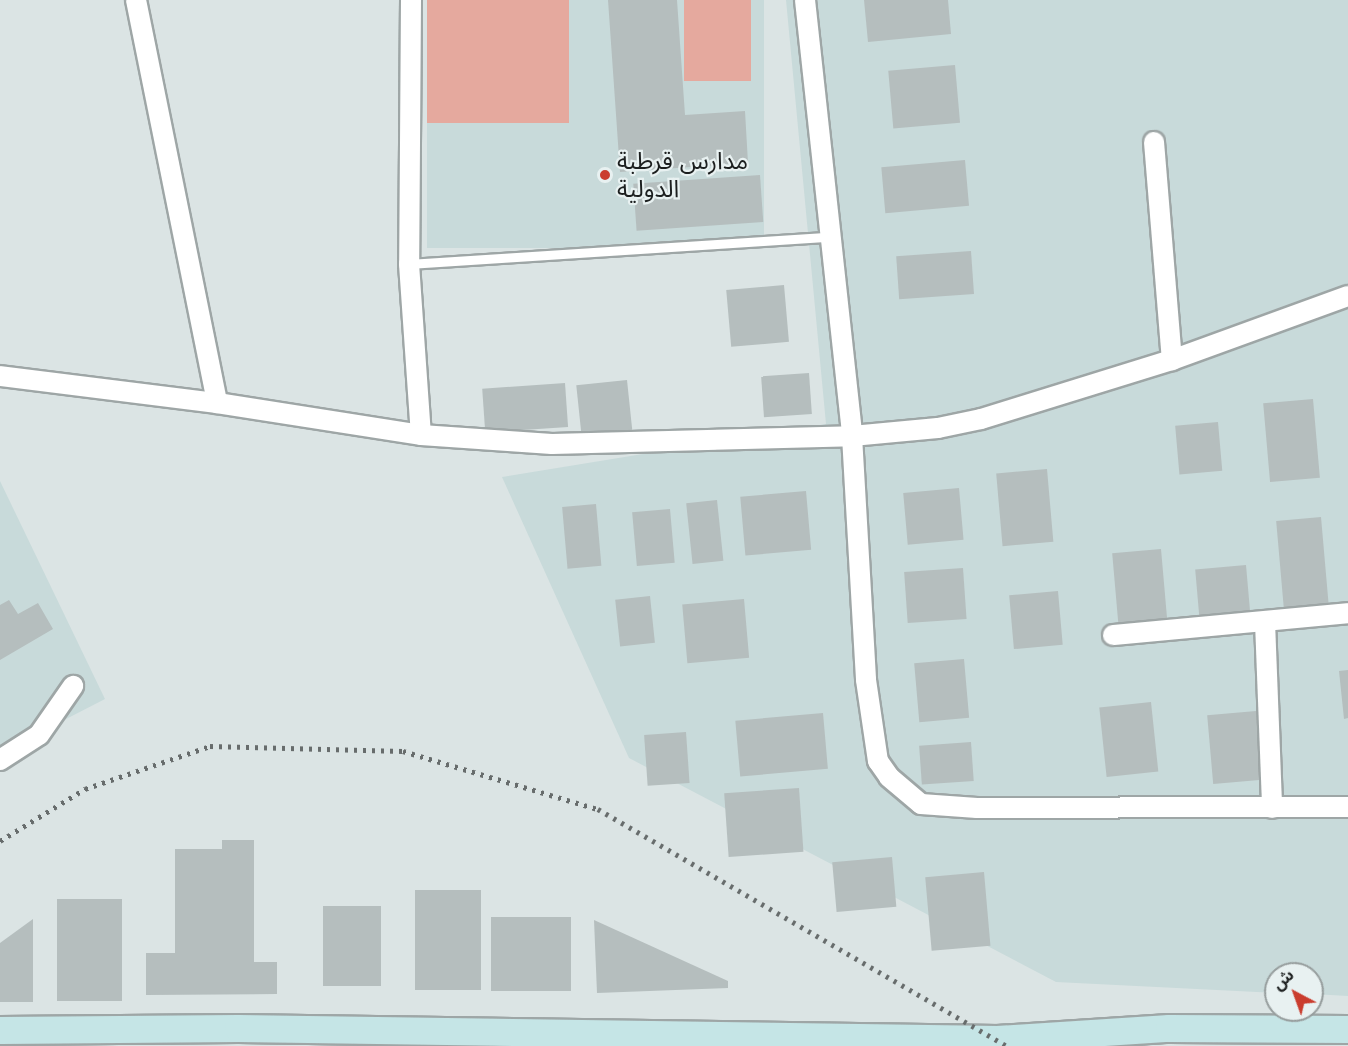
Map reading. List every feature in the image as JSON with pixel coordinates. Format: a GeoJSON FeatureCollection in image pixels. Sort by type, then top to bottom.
{"type":"FeatureCollection","features":[{"type":"Feature","properties":{"kind":"street"},"geometry":{"type":"LineString","coordinates":[[136,0],[217,403]]}},
{"type":"Feature","properties":{"kind":"street"},"geometry":{"type":"LineString","coordinates":[[411,0],[409,264],[421,435]]}},
{"type":"Feature","properties":{"kind":"street"},"geometry":{"type":"LineString","coordinates":[[805,0],[828,237],[852,436],[866,680],[878,761],[902,791],[921,804],[976,808],[1348,807]]}},
{"type":"Feature","properties":{"kind":"street"},"geometry":{"type":"LineString","coordinates":[[1154,142],[1172,360]]}},
{"type":"Feature","properties":{"kind":"street"},"geometry":{"type":"LineString","coordinates":[[0,376],[217,403],[421,435],[552,444],[852,436],[938,428],[981,419],[1172,360],[1348,296]]}},
{"type":"Feature","properties":{"kind":"street"},"geometry":{"type":"LineString","coordinates":[[1113,636],[1348,613]]}},
{"type":"Feature","properties":{"kind":"street"},"geometry":{"type":"LineString","coordinates":[[1265,622],[1272,808]]}},
{"type":"Feature","properties":{"kind":"street"},"geometry":{"type":"LineString","coordinates":[[0,760],[39,735],[73,686]]}},
{"type":"Feature","properties":{"kind":"street"},"geometry":{"type":"LineString","coordinates":[[0,1030],[239,1037],[784,1040],[996,1039],[1169,1028],[1312,1037],[1348,1029]]}},
{"type":"Feature","properties":{"kind":"lane"},"geometry":{"type":"LineString","coordinates":[[409,264],[828,237]]}},
{"type":"Feature","properties":{"kind":"shaded area","name":"مدارس قرطبة الدولية"},"geometry":{"type":"Polygon","coordinates":[[[427,0],[764,0],[764,248],[427,248],[427,0]]]}},
{"type":"Feature","properties":{"kind":"shaded area"},"geometry":{"type":"Polygon","coordinates":[[[427,0],[569,0],[569,123],[427,123],[427,0]]]}},
{"type":"Feature","properties":{"kind":"shaded area"},"geometry":{"type":"Polygon","coordinates":[[[684,0],[751,0],[751,81],[684,81],[684,0]]]}},
{"type":"Feature","properties":{"kind":"shaded area"},"geometry":{"type":"Polygon","coordinates":[[[786,0],[1348,0],[1348,996],[1324,995],[1324,962],[1264,962],[1264,992],[1056,982],[629,758],[502,477],[826,424],[786,0]]]}},
{"type":"Feature","properties":{"kind":"shaded area"},"geometry":{"type":"Polygon","coordinates":[[[0,481],[105,699],[0,753],[0,481]]]}},
{"type":"Feature","properties":{"kind":"building"},"geometry":{"type":"Polygon","coordinates":[[[608,0],[677,0],[685,115],[745,111],[748,163],[620,172],[608,0]]]}},
{"type":"Feature","properties":{"kind":"building"},"geometry":{"type":"Polygon","coordinates":[[[864,0],[948,0],[951,34],[868,42],[864,0]]]}},
{"type":"Feature","properties":{"kind":"building"},"geometry":{"type":"Polygon","coordinates":[[[955,65],[960,123],[893,129],[888,71],[955,65]]]}},
{"type":"Feature","properties":{"kind":"building"},"geometry":{"type":"Polygon","coordinates":[[[965,160],[969,206],[885,213],[881,167],[965,160]]]}},
{"type":"Feature","properties":{"kind":"building"},"geometry":{"type":"Polygon","coordinates":[[[760,175],[763,222],[637,231],[633,184],[760,175]]]}},
{"type":"Feature","properties":{"kind":"building"},"geometry":{"type":"Polygon","coordinates":[[[971,251],[974,294],[899,299],[896,256],[971,251]]]}},
{"type":"Feature","properties":{"kind":"building"},"geometry":{"type":"Polygon","coordinates":[[[784,285],[789,342],[731,347],[726,290],[784,285]]]}},
{"type":"Feature","properties":{"kind":"building"},"geometry":{"type":"Polygon","coordinates":[[[809,373],[812,414],[764,417],[761,376],[809,373]]]}},
{"type":"Feature","properties":{"kind":"building"},"geometry":{"type":"Polygon","coordinates":[[[627,380],[632,430],[582,435],[576,385],[627,380]]]}},
{"type":"Feature","properties":{"kind":"building"},"geometry":{"type":"Polygon","coordinates":[[[565,383],[568,427],[485,433],[482,389],[565,383]]]}},
{"type":"Feature","properties":{"kind":"building"},"geometry":{"type":"Polygon","coordinates":[[[1313,399],[1320,478],[1270,482],[1263,403],[1313,399]]]}},
{"type":"Feature","properties":{"kind":"building"},"geometry":{"type":"Polygon","coordinates":[[[1218,422],[1222,471],[1179,475],[1175,426],[1218,422]]]}},
{"type":"Feature","properties":{"kind":"building"},"geometry":{"type":"Polygon","coordinates":[[[1047,469],[1053,542],[1003,546],[996,473],[1047,469]]]}},
{"type":"Feature","properties":{"kind":"building"},"geometry":{"type":"Polygon","coordinates":[[[959,488],[964,540],[908,545],[903,493],[959,488]]]}},
{"type":"Feature","properties":{"kind":"building"},"geometry":{"type":"Polygon","coordinates":[[[806,491],[811,550],[745,556],[740,497],[806,491]]]}},
{"type":"Feature","properties":{"kind":"building"},"geometry":{"type":"Polygon","coordinates":[[[717,500],[723,561],[693,564],[686,503],[717,500]]]}},
{"type":"Feature","properties":{"kind":"building"},"geometry":{"type":"Polygon","coordinates":[[[596,504],[601,566],[568,569],[562,507],[596,504]]]}},
{"type":"Feature","properties":{"kind":"building"},"geometry":{"type":"Polygon","coordinates":[[[670,509],[675,563],[637,566],[632,512],[670,509]]]}},
{"type":"Feature","properties":{"kind":"building"},"geometry":{"type":"Polygon","coordinates":[[[1321,517],[1329,606],[1284,610],[1276,521],[1321,517]]]}},
{"type":"Feature","properties":{"kind":"building"},"geometry":{"type":"Polygon","coordinates":[[[1161,549],[1168,624],[1119,628],[1112,553],[1161,549]]]}},
{"type":"Feature","properties":{"kind":"building"},"geometry":{"type":"Polygon","coordinates":[[[1246,565],[1250,613],[1199,617],[1195,569],[1246,565]]]}},
{"type":"Feature","properties":{"kind":"building"},"geometry":{"type":"Polygon","coordinates":[[[963,568],[967,619],[908,623],[904,572],[963,568]]]}},
{"type":"Feature","properties":{"kind":"building"},"geometry":{"type":"Polygon","coordinates":[[[1058,591],[1063,645],[1014,649],[1009,595],[1058,591]]]}},
{"type":"Feature","properties":{"kind":"building"},"geometry":{"type":"Polygon","coordinates":[[[650,596],[655,643],[620,646],[615,600],[650,596]]]}},
{"type":"Feature","properties":{"kind":"building"},"geometry":{"type":"Polygon","coordinates":[[[744,599],[749,658],[687,663],[682,604],[744,599]]]}},
{"type":"Feature","properties":{"kind":"building"},"geometry":{"type":"Polygon","coordinates":[[[9,600],[18,614],[38,603],[53,629],[0,660],[0,605],[9,600]]]}},
{"type":"Feature","properties":{"kind":"building"},"geometry":{"type":"Polygon","coordinates":[[[964,659],[969,718],[919,722],[914,663],[964,659]]]}},
{"type":"Feature","properties":{"kind":"building"},"geometry":{"type":"Polygon","coordinates":[[[1348,670],[1348,718],[1344,719],[1339,671],[1348,670]]]}},
{"type":"Feature","properties":{"kind":"building"},"geometry":{"type":"Polygon","coordinates":[[[1151,702],[1158,772],[1107,777],[1099,707],[1151,702]]]}},
{"type":"Feature","properties":{"kind":"building"},"geometry":{"type":"Polygon","coordinates":[[[1256,711],[1262,780],[1213,784],[1207,715],[1256,711]]]}},
{"type":"Feature","properties":{"kind":"building"},"geometry":{"type":"Polygon","coordinates":[[[823,713],[828,769],[740,776],[735,721],[823,713]]]}},
{"type":"Feature","properties":{"kind":"building"},"geometry":{"type":"Polygon","coordinates":[[[686,732],[690,783],[648,786],[644,735],[686,732]]]}},
{"type":"Feature","properties":{"kind":"building"},"geometry":{"type":"Polygon","coordinates":[[[971,742],[974,781],[922,785],[919,746],[971,742]]]}},
{"type":"Feature","properties":{"kind":"building"},"geometry":{"type":"Polygon","coordinates":[[[799,788],[803,852],[729,857],[724,793],[799,788]]]}},
{"type":"Feature","properties":{"kind":"building"},"geometry":{"type":"Polygon","coordinates":[[[222,840],[254,840],[254,962],[277,962],[277,994],[146,995],[146,953],[175,953],[175,849],[222,849],[222,840]]]}},
{"type":"Feature","properties":{"kind":"building"},"geometry":{"type":"Polygon","coordinates":[[[892,857],[896,907],[837,912],[832,862],[892,857]]]}},
{"type":"Feature","properties":{"kind":"building"},"geometry":{"type":"Polygon","coordinates":[[[984,872],[990,946],[932,951],[925,877],[984,872]]]}},
{"type":"Feature","properties":{"kind":"building"},"geometry":{"type":"Polygon","coordinates":[[[415,890],[481,890],[481,990],[415,990],[415,890]]]}},
{"type":"Feature","properties":{"kind":"building"},"geometry":{"type":"Polygon","coordinates":[[[57,899],[122,899],[122,1001],[57,1001],[57,899]]]}},
{"type":"Feature","properties":{"kind":"building"},"geometry":{"type":"Polygon","coordinates":[[[323,906],[381,906],[381,986],[323,986],[323,906]]]}},
{"type":"Feature","properties":{"kind":"building"},"geometry":{"type":"Polygon","coordinates":[[[491,917],[571,917],[571,991],[491,991],[491,917]]]}},
{"type":"Feature","properties":{"kind":"building"},"geometry":{"type":"Polygon","coordinates":[[[33,919],[33,1002],[0,1002],[0,943],[33,919]]]}},
{"type":"Feature","properties":{"kind":"building"},"geometry":{"type":"Polygon","coordinates":[[[594,920],[728,981],[728,988],[597,993],[594,920]]]}},
{"type":"Feature","properties":{"kind":"railway"},"geometry":{"type":"LineString","coordinates":[[0,841],[85,789],[210,746],[403,751],[598,809],[1007,1046]]}},
{"type":"Feature","properties":{"kind":"place","name":"مدارس قرطبة الدولية"},"geometry":{"type":"Point","coordinates":[605,175]}}]}
